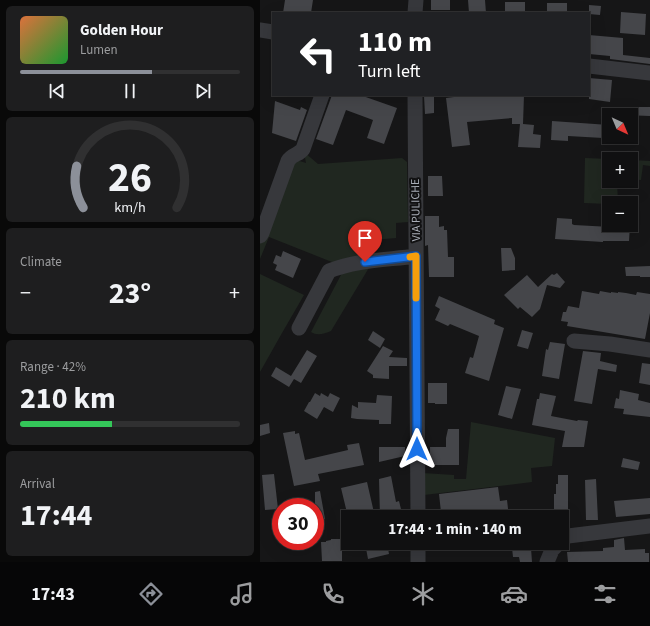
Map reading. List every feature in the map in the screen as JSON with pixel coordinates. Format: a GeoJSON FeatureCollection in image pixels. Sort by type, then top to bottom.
{"type":"FeatureCollection","features":[{"type":"Feature","properties":{"kind":"street"},"geometry":{"type":"LineString","coordinates":[[415,12],[416,0]]}},
{"type":"Feature","properties":{"kind":"street"},"geometry":{"type":"LineString","coordinates":[[260,30],[272,32]]}},
{"type":"Feature","properties":{"kind":"street"},"geometry":{"type":"LineString","coordinates":[[590,66],[650,73]]}},
{"type":"Feature","properties":{"kind":"street"},"geometry":{"type":"LineString","coordinates":[[260,236],[288,161],[290,157],[298,154],[303,149],[322,96]]}},
{"type":"Feature","properties":{"kind":"street","name":"VIA PULICHE"},"geometry":{"type":"LineString","coordinates":[[414,96],[418,510]]}},
{"type":"Feature","properties":{"kind":"street"},"geometry":{"type":"LineString","coordinates":[[299,328],[329,272],[352,264],[416,256]]}},
{"type":"Feature","properties":{"kind":"street"},"geometry":{"type":"LineString","coordinates":[[574,341],[610,344],[650,350]]}},
{"type":"Feature","properties":{"kind":"street"},"geometry":{"type":"LineString","coordinates":[[569,536],[650,526]]}},
{"type":"Feature","properties":{"kind":"street"},"geometry":{"type":"LineString","coordinates":[[418,550],[418,562]]}},
{"type":"Feature","properties":{"kind":"street"},"geometry":{"type":"LineString","coordinates":[[547,562],[552,550]]}},
{"type":"Feature","properties":{"kind":"shaded area"},"geometry":{"type":"Polygon","coordinates":[[[304,152],[318,164],[402,158],[407,162],[408,222],[396,223],[396,238],[373,240],[372,232],[360,233],[360,259],[337,264],[269,237],[260,259],[260,241],[293,159],[306,163],[304,152]]]}},
{"type":"Feature","properties":{"kind":"shaded area"},"geometry":{"type":"Polygon","coordinates":[[[585,158],[602,159],[602,188],[617,188],[618,196],[602,196],[602,204],[584,203],[585,158]]]}},
{"type":"Feature","properties":{"kind":"shaded area"},"geometry":{"type":"Polygon","coordinates":[[[638,160],[650,161],[650,166],[643,165],[641,180],[638,180],[638,160]]]}},
{"type":"Feature","properties":{"kind":"shaded area"},"geometry":{"type":"Polygon","coordinates":[[[370,266],[331,331],[321,334],[311,332],[343,271],[370,266]]]}},
{"type":"Feature","properties":{"kind":"shaded area"},"geometry":{"type":"Polygon","coordinates":[[[260,274],[304,295],[260,372],[260,274]]]}},
{"type":"Feature","properties":{"kind":"shaded area"},"geometry":{"type":"Polygon","coordinates":[[[471,422],[555,438],[552,466],[531,468],[532,482],[424,495],[423,473],[454,475],[454,479],[466,479],[471,422]]]}},
{"type":"Feature","properties":{"kind":"building"},"geometry":{"type":"Polygon","coordinates":[[[285,0],[313,0],[311,12],[283,12],[285,0]]]}},
{"type":"Feature","properties":{"kind":"building"},"geometry":{"type":"Polygon","coordinates":[[[431,0],[450,0],[450,10],[431,10],[431,0]]]}},
{"type":"Feature","properties":{"kind":"building"},"geometry":{"type":"Polygon","coordinates":[[[468,0],[485,0],[486,12],[469,12],[468,0]]]}},
{"type":"Feature","properties":{"kind":"building"},"geometry":{"type":"Polygon","coordinates":[[[505,2],[525,2],[525,12],[505,12],[505,2]]]}},
{"type":"Feature","properties":{"kind":"building"},"geometry":{"type":"Polygon","coordinates":[[[547,3],[567,3],[567,12],[547,12],[547,3]]]}},
{"type":"Feature","properties":{"kind":"building"},"geometry":{"type":"Polygon","coordinates":[[[589,5],[601,6],[600,15],[590,14],[589,5]]]}},
{"type":"Feature","properties":{"kind":"building"},"geometry":{"type":"Polygon","coordinates":[[[621,12],[646,14],[645,35],[620,33],[621,12]]]}},
{"type":"Feature","properties":{"kind":"building"},"geometry":{"type":"Polygon","coordinates":[[[590,35],[623,38],[623,55],[650,58],[650,64],[610,59],[610,56],[590,54],[590,35]]]}},
{"type":"Feature","properties":{"kind":"building"},"geometry":{"type":"Polygon","coordinates":[[[590,78],[612,80],[610,102],[589,99],[590,78]]]}},
{"type":"Feature","properties":{"kind":"building"},"geometry":{"type":"Polygon","coordinates":[[[332,96],[363,96],[397,108],[384,144],[367,138],[373,120],[346,110],[333,145],[316,139],[332,96]]]}},
{"type":"Feature","properties":{"kind":"building"},"geometry":{"type":"Polygon","coordinates":[[[424,96],[434,96],[434,113],[425,114],[424,96]]]}},
{"type":"Feature","properties":{"kind":"building"},"geometry":{"type":"Polygon","coordinates":[[[462,96],[524,96],[523,124],[534,125],[533,134],[541,135],[540,148],[518,147],[520,124],[512,124],[512,118],[467,122],[470,145],[452,147],[446,98],[462,96]]]}},
{"type":"Feature","properties":{"kind":"building"},"geometry":{"type":"Polygon","coordinates":[[[275,101],[300,110],[301,107],[307,110],[296,141],[272,133],[275,101]]]}},
{"type":"Feature","properties":{"kind":"building"},"geometry":{"type":"Polygon","coordinates":[[[650,107],[650,116],[638,116],[638,108],[624,108],[650,107]]]}},
{"type":"Feature","properties":{"kind":"building"},"geometry":{"type":"Polygon","coordinates":[[[552,121],[602,125],[602,138],[568,136],[568,141],[551,140],[552,121]]]}},
{"type":"Feature","properties":{"kind":"building"},"geometry":{"type":"Polygon","coordinates":[[[428,176],[442,176],[443,196],[428,196],[428,176]]]}},
{"type":"Feature","properties":{"kind":"building"},"geometry":{"type":"Polygon","coordinates":[[[425,216],[439,216],[439,227],[444,226],[444,230],[447,230],[448,257],[454,257],[454,277],[429,277],[428,245],[425,246],[425,216]]]}},
{"type":"Feature","properties":{"kind":"building"},"geometry":{"type":"Polygon","coordinates":[[[557,218],[572,219],[572,224],[574,225],[602,227],[602,232],[630,232],[629,241],[603,242],[555,239],[557,218]]]}},
{"type":"Feature","properties":{"kind":"building"},"geometry":{"type":"Polygon","coordinates":[[[501,248],[511,248],[515,258],[515,270],[502,271],[501,248]]]}},
{"type":"Feature","properties":{"kind":"building"},"geometry":{"type":"Polygon","coordinates":[[[283,251],[301,259],[293,278],[275,270],[277,265],[273,263],[276,255],[281,257],[283,251]]]}},
{"type":"Feature","properties":{"kind":"building"},"geometry":{"type":"Polygon","coordinates":[[[650,266],[650,277],[626,276],[625,267],[650,266]]]}},
{"type":"Feature","properties":{"kind":"building"},"geometry":{"type":"Polygon","coordinates":[[[557,273],[565,282],[560,288],[547,285],[540,309],[532,317],[520,307],[518,309],[504,295],[527,275],[538,287],[552,274],[554,275],[557,273]]]}},
{"type":"Feature","properties":{"kind":"building"},"geometry":{"type":"Polygon","coordinates":[[[582,291],[599,294],[600,291],[636,295],[637,292],[650,294],[650,313],[645,339],[567,326],[568,322],[561,321],[563,312],[566,312],[568,306],[579,308],[582,291]]]}},
{"type":"Feature","properties":{"kind":"building"},"geometry":{"type":"Polygon","coordinates":[[[439,296],[495,320],[494,324],[504,328],[489,381],[465,373],[470,357],[473,358],[479,336],[450,324],[448,326],[435,320],[440,309],[435,306],[439,296]]]}},
{"type":"Feature","properties":{"kind":"building"},"geometry":{"type":"Polygon","coordinates":[[[522,330],[533,333],[528,349],[517,346],[522,330]]]}},
{"type":"Feature","properties":{"kind":"building"},"geometry":{"type":"Polygon","coordinates":[[[373,331],[385,339],[380,348],[368,340],[373,331]]]}},
{"type":"Feature","properties":{"kind":"building"},"geometry":{"type":"Polygon","coordinates":[[[550,342],[565,344],[559,379],[542,376],[546,349],[548,350],[550,342]]]}},
{"type":"Feature","properties":{"kind":"building"},"geometry":{"type":"Polygon","coordinates":[[[383,346],[393,351],[389,357],[407,358],[407,366],[389,366],[389,379],[373,378],[373,375],[367,371],[383,346]]]}},
{"type":"Feature","properties":{"kind":"building"},"geometry":{"type":"Polygon","coordinates":[[[307,350],[317,356],[301,383],[294,379],[289,387],[271,376],[276,367],[291,376],[307,350]]]}},
{"type":"Feature","properties":{"kind":"building"},"geometry":{"type":"Polygon","coordinates":[[[583,351],[601,353],[600,361],[617,365],[616,372],[598,369],[592,404],[574,401],[583,351]]]}},
{"type":"Feature","properties":{"kind":"building"},"geometry":{"type":"Polygon","coordinates":[[[642,363],[650,364],[650,385],[639,383],[642,363]]]}},
{"type":"Feature","properties":{"kind":"building"},"geometry":{"type":"Polygon","coordinates":[[[428,383],[447,383],[447,404],[428,403],[428,383]]]}},
{"type":"Feature","properties":{"kind":"building"},"geometry":{"type":"Polygon","coordinates":[[[506,386],[521,389],[512,419],[498,415],[506,386]]]}},
{"type":"Feature","properties":{"kind":"building"},"geometry":{"type":"Polygon","coordinates":[[[620,390],[639,394],[638,400],[650,403],[650,417],[623,414],[624,409],[614,408],[616,398],[619,399],[620,390]]]}},
{"type":"Feature","properties":{"kind":"building"},"geometry":{"type":"Polygon","coordinates":[[[315,393],[320,396],[321,393],[328,397],[330,393],[340,398],[333,412],[324,407],[317,419],[304,411],[315,393]]]}},
{"type":"Feature","properties":{"kind":"building"},"geometry":{"type":"Polygon","coordinates":[[[540,393],[556,396],[551,416],[577,421],[588,421],[584,447],[562,447],[565,431],[532,425],[537,399],[539,399],[540,393]]]}},
{"type":"Feature","properties":{"kind":"building"},"geometry":{"type":"Polygon","coordinates":[[[377,395],[392,396],[391,424],[379,424],[379,420],[351,418],[352,405],[358,408],[358,402],[376,403],[377,395]]]}},
{"type":"Feature","properties":{"kind":"building"},"geometry":{"type":"Polygon","coordinates":[[[269,423],[270,433],[260,436],[260,425],[269,423]]]}},
{"type":"Feature","properties":{"kind":"building"},"geometry":{"type":"Polygon","coordinates":[[[448,429],[459,429],[459,465],[430,465],[430,447],[446,447],[448,429]]]}},
{"type":"Feature","properties":{"kind":"building"},"geometry":{"type":"Polygon","coordinates":[[[295,431],[295,434],[299,433],[305,460],[348,450],[347,445],[359,443],[364,465],[318,474],[320,481],[294,486],[283,433],[295,431]]]}},
{"type":"Feature","properties":{"kind":"building"},"geometry":{"type":"Polygon","coordinates":[[[379,447],[405,447],[405,456],[379,462],[379,447]]]}},
{"type":"Feature","properties":{"kind":"building"},"geometry":{"type":"Polygon","coordinates":[[[623,458],[640,462],[638,470],[621,467],[623,458]]]}},
{"type":"Feature","properties":{"kind":"building"},"geometry":{"type":"Polygon","coordinates":[[[274,474],[277,498],[272,498],[272,509],[265,510],[262,475],[274,474]]]}},
{"type":"Feature","properties":{"kind":"building"},"geometry":{"type":"Polygon","coordinates":[[[558,475],[568,475],[568,510],[554,510],[554,494],[556,494],[556,484],[558,484],[558,475]]]}},
{"type":"Feature","properties":{"kind":"building"},"geometry":{"type":"Polygon","coordinates":[[[391,476],[396,502],[399,501],[401,510],[380,510],[379,479],[391,476]]]}},
{"type":"Feature","properties":{"kind":"building"},"geometry":{"type":"Polygon","coordinates":[[[596,479],[598,520],[586,520],[585,480],[596,479]]]}},
{"type":"Feature","properties":{"kind":"building"},"geometry":{"type":"Polygon","coordinates":[[[367,482],[373,510],[346,510],[341,488],[367,482]]]}},
{"type":"Feature","properties":{"kind":"building"},"geometry":{"type":"Polygon","coordinates":[[[498,487],[500,501],[507,500],[508,510],[441,510],[439,494],[498,487]]]}},
{"type":"Feature","properties":{"kind":"building"},"geometry":{"type":"Polygon","coordinates":[[[320,491],[321,498],[315,498],[315,492],[320,491]]]}},
{"type":"Feature","properties":{"kind":"building"},"geometry":{"type":"Polygon","coordinates":[[[650,498],[650,514],[616,517],[614,501],[650,498]]]}},
{"type":"Feature","properties":{"kind":"building"},"geometry":{"type":"Polygon","coordinates":[[[624,538],[625,550],[645,549],[645,553],[649,553],[649,562],[568,562],[567,552],[603,551],[603,548],[614,547],[614,540],[624,538]]]}},
{"type":"Feature","properties":{"kind":"building"},"geometry":{"type":"Polygon","coordinates":[[[340,539],[342,561],[322,561],[321,550],[324,550],[324,542],[340,539]]]}},
{"type":"Feature","properties":{"kind":"building"},"geometry":{"type":"Polygon","coordinates":[[[366,550],[388,550],[389,554],[368,559],[366,550]]]}},
{"type":"Feature","properties":{"kind":"building"},"geometry":{"type":"Polygon","coordinates":[[[512,550],[531,550],[532,562],[520,562],[519,557],[513,557],[512,550]]]}},
{"type":"Feature","properties":{"kind":"slow traffic"},"geometry":{"type":"LineString","coordinates":[[410,257],[416,256],[416,298]]}},
{"type":"Feature","properties":{"kind":"route"},"geometry":{"type":"LineString","coordinates":[[365,262],[416,256],[417,449]]}}]}
